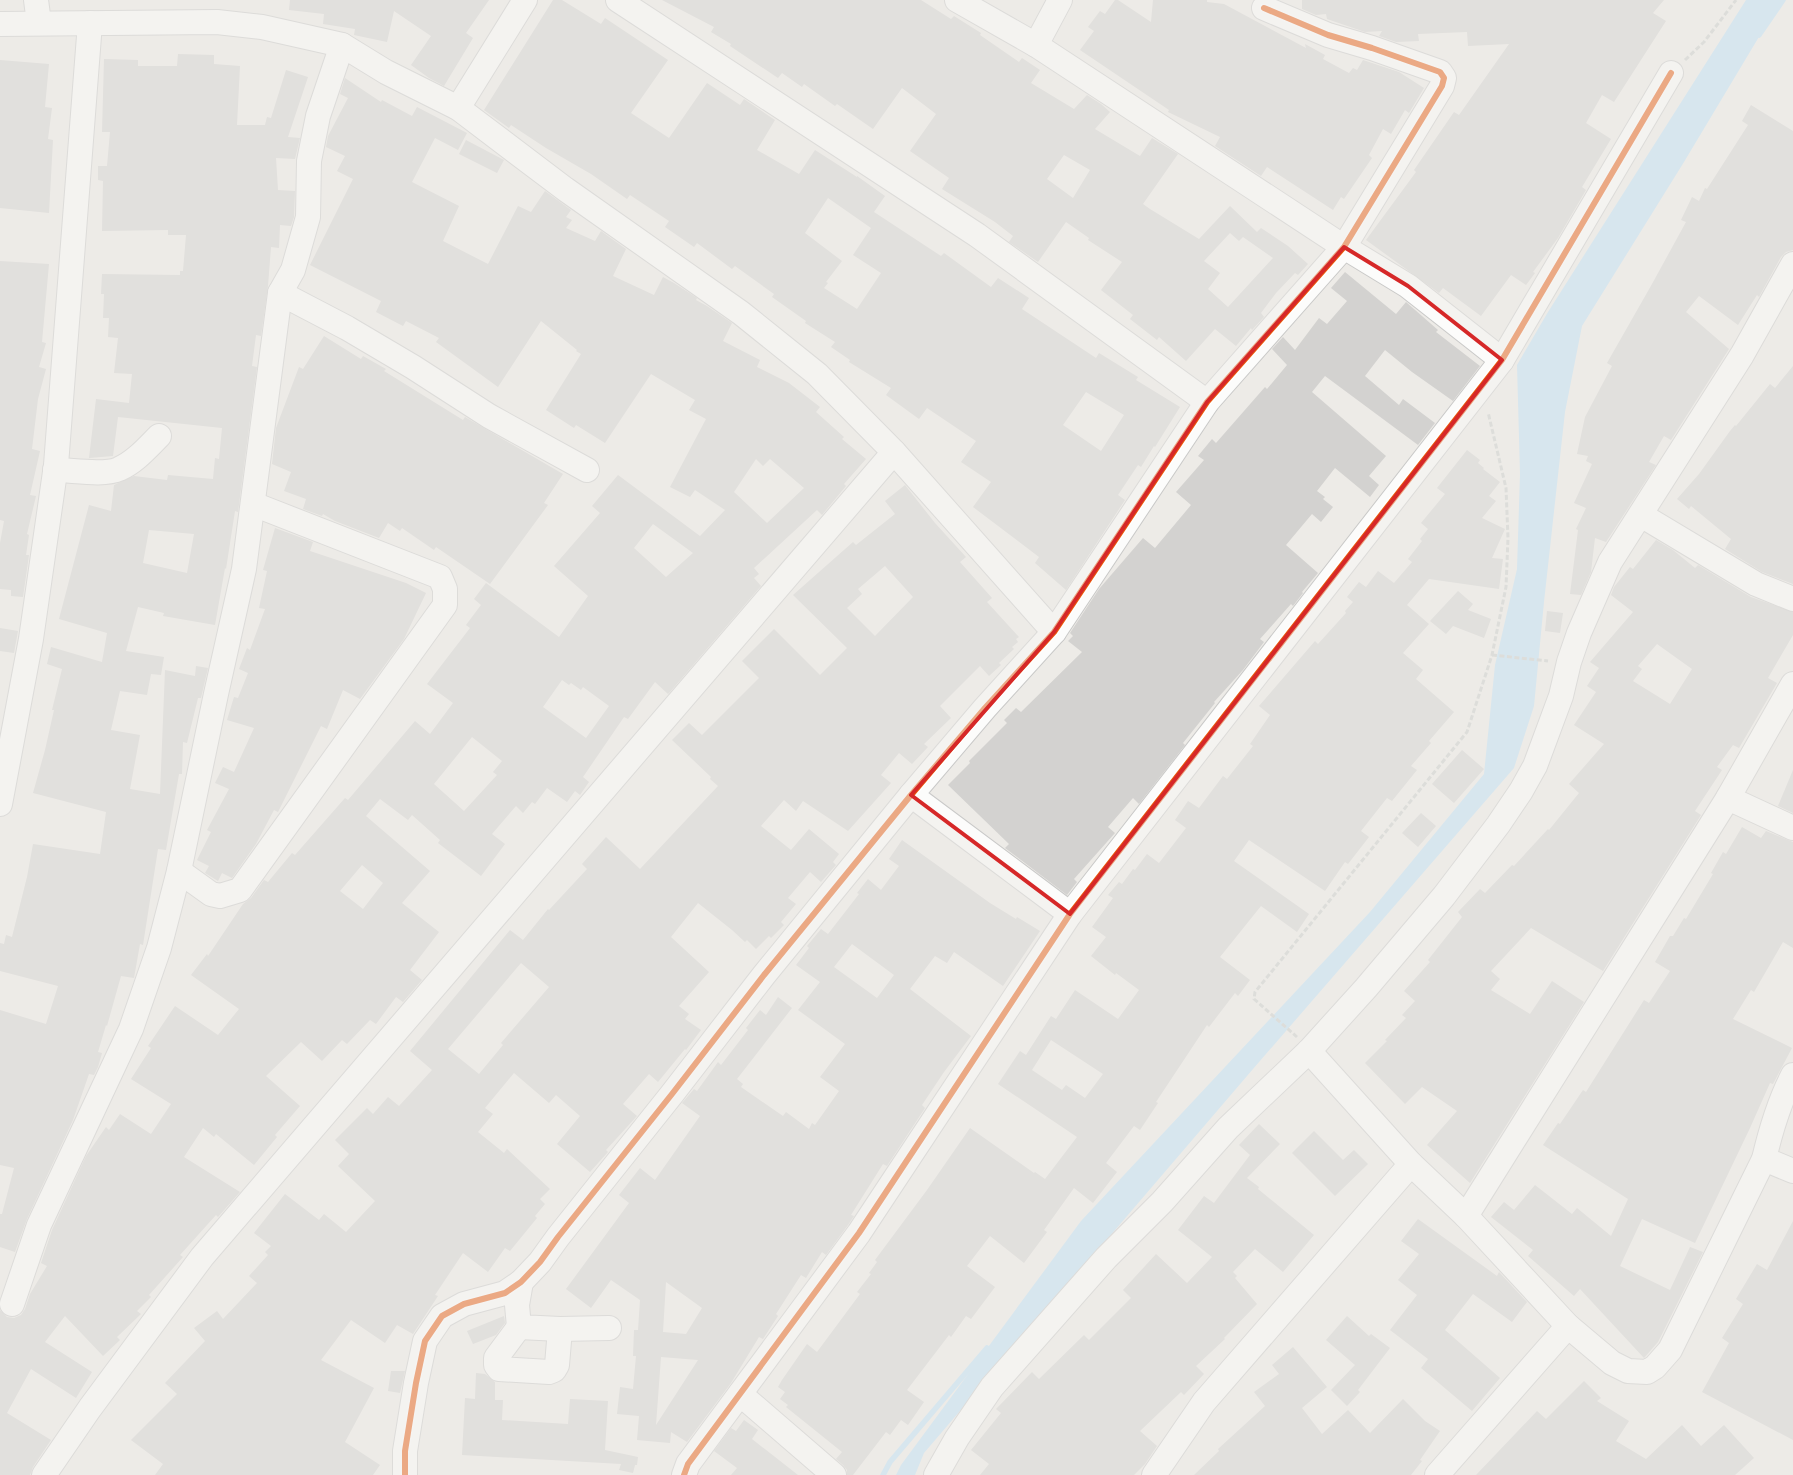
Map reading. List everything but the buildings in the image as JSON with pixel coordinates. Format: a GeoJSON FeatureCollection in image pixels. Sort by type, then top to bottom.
{"type":"FeatureCollection","features":[{"type":"Feature","properties":{"kind":"street"},"geometry":{"type":"LineString","coordinates":[[458,108],[525,0]]}},
{"type":"Feature","properties":{"kind":"street"},"geometry":{"type":"LineString","coordinates":[[618,0],[977,236],[1206,402]]}},
{"type":"Feature","properties":{"kind":"street"},"geometry":{"type":"LineString","coordinates":[[957,0],[1036,45],[1344,247],[1408,286],[1502,360]]}},
{"type":"Feature","properties":{"kind":"street"},"geometry":{"type":"LineString","coordinates":[[1036,45],[1060,0]]}},
{"type":"Feature","properties":{"kind":"street"},"geometry":{"type":"LineString","coordinates":[[405,1475],[405,1451],[425,1341],[442,1316],[464,1304],[505,1293],[522,1282],[540,1262],[764,975],[911,795],[985,708],[1054,632],[1206,402],[1344,247],[1442,86],[1444,78],[1440,72],[1328,36],[1264,8]]}},
{"type":"Feature","properties":{"kind":"street"},"geometry":{"type":"LineString","coordinates":[[0,24],[38,12],[90,23],[217,22],[262,27],[342,45],[386,72],[458,108],[565,189],[741,313],[816,374],[894,452],[1054,632]]}},
{"type":"Feature","properties":{"kind":"street"},"geometry":{"type":"LineString","coordinates":[[0,804],[31,638],[55,470],[90,23]]}},
{"type":"Feature","properties":{"kind":"street"},"geometry":{"type":"LineString","coordinates":[[12,1304],[39,1225],[130,1029],[159,948],[179,871],[244,569],[280,293],[293,270],[308,218],[309,161],[318,116],[342,45]]}},
{"type":"Feature","properties":{"kind":"street"},"geometry":{"type":"LineString","coordinates":[[684,1475],[688,1464],[859,1233],[1070,914],[1502,360],[1671,73]]}},
{"type":"Feature","properties":{"kind":"street"},"geometry":{"type":"LineString","coordinates":[[936,1475],[957,1438],[992,1387],[1106,1258],[1162,1202],[1302,1042],[1366,988],[1444,896],[1498,825],[1535,766],[1561,696],[1571,655],[1610,562],[1742,355],[1793,264]]}},
{"type":"Feature","properties":{"kind":"street"},"geometry":{"type":"LineString","coordinates":[[280,293],[347,328],[413,367],[489,416],[588,470]]}},
{"type":"Feature","properties":{"kind":"street"},"geometry":{"type":"LineString","coordinates":[[55,470],[118,470],[138,457],[159,436]]}},
{"type":"Feature","properties":{"kind":"street"},"geometry":{"type":"LineString","coordinates":[[44,1475],[90,1408],[202,1257],[894,452]]}},
{"type":"Feature","properties":{"kind":"street"},"geometry":{"type":"LineString","coordinates":[[179,871],[211,894],[220,896],[240,890],[445,605],[445,589],[440,578],[253,504]]}},
{"type":"Feature","properties":{"kind":"street"},"geometry":{"type":"LineString","coordinates":[[1641,515],[1756,584],[1793,599]]}},
{"type":"Feature","properties":{"kind":"street"},"geometry":{"type":"LineString","coordinates":[[1466,1216],[1728,798],[1793,684]]}},
{"type":"Feature","properties":{"kind":"street"},"geometry":{"type":"LineString","coordinates":[[911,795],[1070,914]]}},
{"type":"Feature","properties":{"kind":"street"},"geometry":{"type":"LineString","coordinates":[[1728,798],[1793,828]]}},
{"type":"Feature","properties":{"kind":"street"},"geometry":{"type":"LineString","coordinates":[[1302,1042],[1411,1164],[1466,1216],[1568,1326],[1612,1362],[1628,1371],[1647,1372],[1655,1367],[1670,1350],[1764,1159],[1772,1125],[1782,1096],[1793,1075]]}},
{"type":"Feature","properties":{"kind":"street"},"geometry":{"type":"LineString","coordinates":[[1764,1159],[1793,1171]]}},
{"type":"Feature","properties":{"kind":"street"},"geometry":{"type":"LineString","coordinates":[[1154,1475],[1204,1402],[1411,1164]]}},
{"type":"Feature","properties":{"kind":"street"},"geometry":{"type":"LineString","coordinates":[[522,1282],[517,1305],[519,1327],[496,1358],[496,1365],[499,1369],[549,1372],[554,1370],[557,1365],[560,1329]]}},
{"type":"Feature","properties":{"kind":"street"},"geometry":{"type":"LineString","coordinates":[[1437,1475],[1568,1326]]}},
{"type":"Feature","properties":{"kind":"street"},"geometry":{"type":"LineString","coordinates":[[519,1327],[560,1329],[609,1328]]}},
{"type":"Feature","properties":{"kind":"street"},"geometry":{"type":"LineString","coordinates":[[740,1394],[834,1475]]}},
{"type":"Feature","properties":{"kind":"path"},"geometry":{"type":"LineString","coordinates":[[1671,73],[1704,42],[1736,0]]}},
{"type":"Feature","properties":{"kind":"path"},"geometry":{"type":"LineString","coordinates":[[1302,1042],[1254,999],[1255,992],[1467,732],[1494,655],[1506,587],[1507,498],[1504,479],[1480,388]]}},
{"type":"Feature","properties":{"kind":"path"},"geometry":{"type":"LineString","coordinates":[[1494,655],[1550,661]]}},
{"type":"Feature","properties":{"kind":"highlighted area"},"geometry":{"type":"Polygon","coordinates":[[[1344,247],[1408,286],[1502,360],[1070,914],[911,795],[1054,632],[1207,402],[1344,247]]]}},
{"type":"Feature","properties":{"kind":"water"},"geometry":{"type":"Polygon","coordinates":[[[1746,0],[1781,0],[1684,162],[1582,326],[1565,412],[1534,706],[1514,768],[924,1453],[915,1475],[896,1475],[901,1465],[1081,1221],[1370,912],[1484,774],[1495,665],[1517,569],[1520,474],[1517,365],[1548,312],[1746,0]]]}},
{"type":"Feature","properties":{"kind":"waterway"},"geometry":{"type":"LineString","coordinates":[[1759,35],[1783,0]]}},
{"type":"Feature","properties":{"kind":"waterway"},"geometry":{"type":"LineString","coordinates":[[883,1475],[890,1462],[987,1348]]}},
{"type":"Feature","properties":{"kind":"cycle path"},"geometry":{"type":"LineString","coordinates":[[405,1475],[405,1451],[425,1341],[442,1316],[464,1304],[505,1293],[521,1282],[540,1262],[764,975],[911,795],[985,708],[1054,632],[1207,402],[1344,247],[1442,86],[1444,78],[1440,72],[1328,35],[1264,8]]}},
{"type":"Feature","properties":{"kind":"cycle path"},"geometry":{"type":"LineString","coordinates":[[684,1475],[688,1464],[859,1233],[1070,914],[1502,360],[1671,73]]}}]}
